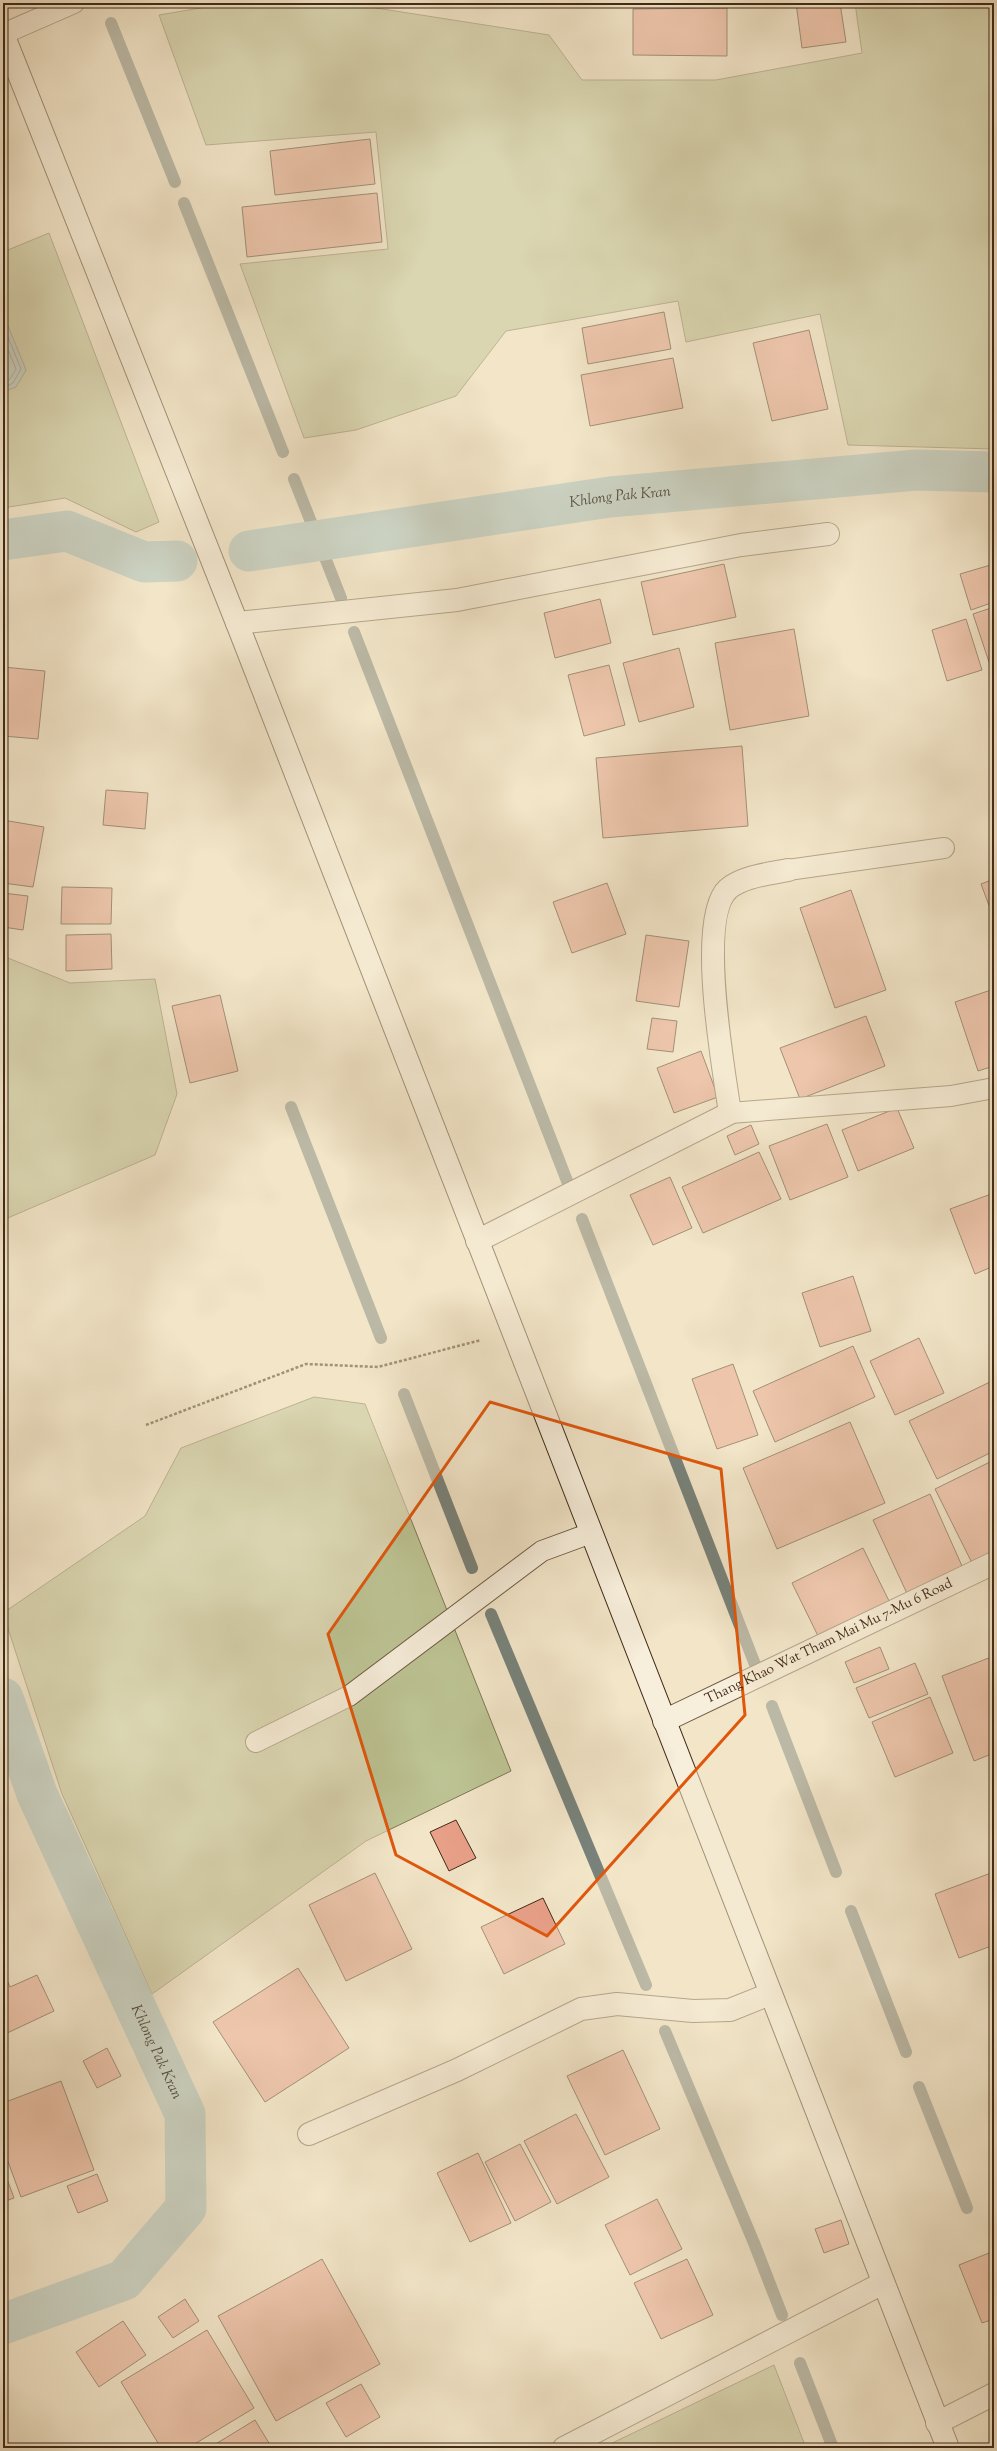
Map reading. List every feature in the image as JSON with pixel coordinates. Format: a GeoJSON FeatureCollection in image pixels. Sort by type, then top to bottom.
{"type":"FeatureCollection","features":[{"type":"Feature","properties":{"kind":"main road"},"geometry":{"type":"LineString","coordinates":[[3,34],[237,623],[948,2448]]}},
{"type":"Feature","properties":{"kind":"main road"},"geometry":{"type":"LineString","coordinates":[[237,623],[457,600],[741,545],[828,534]]}},
{"type":"Feature","properties":{"kind":"main road"},"geometry":{"type":"LineString","coordinates":[[477,1242],[730,1113],[717,1029],[712,959],[717,911],[727,889],[743,880],[788,870]]}},
{"type":"Feature","properties":{"kind":"main road","name":"Thang Khao Wat Tham Mai Mu 7-Mu 6 Road"},"geometry":{"type":"LineString","coordinates":[[664,1721],[994,1563]]}},
{"type":"Feature","properties":{"kind":"main road"},"geometry":{"type":"LineString","coordinates":[[309,2134],[457,2070],[581,2009],[617,2004],[693,2011],[730,2010],[770,1994]]}},
{"type":"Feature","properties":{"kind":"main road"},"geometry":{"type":"LineString","coordinates":[[564,2448],[883,2283]]}},
{"type":"Feature","properties":{"kind":"main road"},"geometry":{"type":"LineString","coordinates":[[937,2423],[994,2394]]}},
{"type":"Feature","properties":{"kind":"lane"},"geometry":{"type":"LineString","coordinates":[[3,34],[74,3]]}},
{"type":"Feature","properties":{"kind":"lane"},"geometry":{"type":"LineString","coordinates":[[788,870],[944,848]]}},
{"type":"Feature","properties":{"kind":"lane"},"geometry":{"type":"LineString","coordinates":[[730,1113],[951,1096],[994,1088]]}},
{"type":"Feature","properties":{"kind":"lane"},"geometry":{"type":"LineString","coordinates":[[256,1742],[349,1696],[542,1551],[591,1534]]}},
{"type":"Feature","properties":{"kind":"path"},"geometry":{"type":"LineString","coordinates":[[146,1425],[306,1364],[378,1367],[512,1332]]}},
{"type":"Feature","properties":{"kind":"highlighted area"},"geometry":{"type":"Polygon","coordinates":[[[490,1402],[721,1469],[745,1715],[547,1936],[396,1855],[328,1634],[490,1402]]]}},
{"type":"Feature","properties":{"kind":"green space"},"geometry":{"type":"Polygon","coordinates":[[[230,3],[344,3],[549,35],[582,80],[716,80],[862,53],[855,3],[994,3],[994,449],[848,445],[820,314],[686,342],[678,301],[506,331],[456,396],[356,430],[304,438],[240,264],[388,249],[376,132],[206,145],[159,15],[230,3]]]}},
{"type":"Feature","properties":{"kind":"green space"},"geometry":{"type":"Polygon","coordinates":[[[49,233],[159,522],[136,532],[65,498],[3,508],[3,392],[16,387],[26,370],[3,314],[3,252],[49,233]]]}},
{"type":"Feature","properties":{"kind":"green space"},"geometry":{"type":"Polygon","coordinates":[[[3,956],[70,983],[155,979],[177,1094],[155,1155],[3,1220],[3,956]]]}},
{"type":"Feature","properties":{"kind":"green space"},"geometry":{"type":"Polygon","coordinates":[[[314,1397],[365,1404],[511,1771],[366,1841],[152,1994],[62,1794],[3,1613],[145,1516],[181,1448],[314,1397]]]}},
{"type":"Feature","properties":{"kind":"green space"},"geometry":{"type":"Polygon","coordinates":[[[774,2365],[806,2448],[602,2448],[604,2447],[774,2365]]]}},
{"type":"Feature","properties":{"kind":"water"},"geometry":{"type":"Polygon","coordinates":[[[3,314],[26,370],[16,387],[3,392],[3,314]]]}},
{"type":"Feature","properties":{"kind":"building"},"geometry":{"type":"Polygon","coordinates":[[[796,3],[840,3],[846,42],[802,48],[796,3]]]}},
{"type":"Feature","properties":{"kind":"building"},"geometry":{"type":"Polygon","coordinates":[[[727,8],[727,56],[633,55],[633,9],[727,8]]]}},
{"type":"Feature","properties":{"kind":"building"},"geometry":{"type":"Polygon","coordinates":[[[370,139],[375,184],[275,195],[270,151],[370,139]]]}},
{"type":"Feature","properties":{"kind":"building"},"geometry":{"type":"Polygon","coordinates":[[[377,193],[382,242],[247,257],[242,207],[377,193]]]}},
{"type":"Feature","properties":{"kind":"building"},"geometry":{"type":"Polygon","coordinates":[[[664,312],[671,349],[588,364],[582,328],[664,312]]]}},
{"type":"Feature","properties":{"kind":"building"},"geometry":{"type":"Polygon","coordinates":[[[809,330],[828,409],[772,421],[753,343],[809,330]]]}},
{"type":"Feature","properties":{"kind":"building"},"geometry":{"type":"Polygon","coordinates":[[[673,358],[683,408],[590,426],[581,375],[673,358]]]}},
{"type":"Feature","properties":{"kind":"building"},"geometry":{"type":"Polygon","coordinates":[[[724,564],[736,617],[653,635],[641,582],[724,564]]]}},
{"type":"Feature","properties":{"kind":"building"},"geometry":{"type":"Polygon","coordinates":[[[994,564],[994,602],[971,610],[960,574],[994,564]]]}},
{"type":"Feature","properties":{"kind":"building"},"geometry":{"type":"Polygon","coordinates":[[[600,599],[611,643],[555,658],[544,613],[600,599]]]}},
{"type":"Feature","properties":{"kind":"building"},"geometry":{"type":"Polygon","coordinates":[[[994,607],[994,671],[992,671],[973,614],[994,607]]]}},
{"type":"Feature","properties":{"kind":"building"},"geometry":{"type":"Polygon","coordinates":[[[966,619],[982,670],[947,681],[932,630],[966,619]]]}},
{"type":"Feature","properties":{"kind":"building"},"geometry":{"type":"Polygon","coordinates":[[[794,629],[809,716],[730,730],[715,643],[794,629]]]}},
{"type":"Feature","properties":{"kind":"building"},"geometry":{"type":"Polygon","coordinates":[[[679,648],[694,707],[639,722],[623,663],[679,648]]]}},
{"type":"Feature","properties":{"kind":"building"},"geometry":{"type":"Polygon","coordinates":[[[609,665],[625,725],[584,736],[568,675],[609,665]]]}},
{"type":"Feature","properties":{"kind":"building"},"geometry":{"type":"Polygon","coordinates":[[[3,667],[45,671],[38,739],[3,736],[3,667]]]}},
{"type":"Feature","properties":{"kind":"building"},"geometry":{"type":"Polygon","coordinates":[[[742,746],[748,826],[603,838],[596,758],[742,746]]]}},
{"type":"Feature","properties":{"kind":"building"},"geometry":{"type":"Polygon","coordinates":[[[106,790],[148,793],[145,829],[103,825],[106,790]]]}},
{"type":"Feature","properties":{"kind":"building"},"geometry":{"type":"Polygon","coordinates":[[[3,820],[44,827],[33,887],[3,883],[3,820]]]}},
{"type":"Feature","properties":{"kind":"building"},"geometry":{"type":"Polygon","coordinates":[[[994,879],[994,919],[981,884],[994,879]]]}},
{"type":"Feature","properties":{"kind":"building"},"geometry":{"type":"Polygon","coordinates":[[[607,883],[626,934],[572,953],[553,902],[607,883]]]}},
{"type":"Feature","properties":{"kind":"building"},"geometry":{"type":"Polygon","coordinates":[[[62,887],[112,888],[111,924],[61,924],[62,887]]]}},
{"type":"Feature","properties":{"kind":"building"},"geometry":{"type":"Polygon","coordinates":[[[851,890],[886,990],[835,1008],[800,908],[851,890]]]}},
{"type":"Feature","properties":{"kind":"building"},"geometry":{"type":"Polygon","coordinates":[[[3,893],[28,896],[23,930],[3,927],[3,893]]]}},
{"type":"Feature","properties":{"kind":"building"},"geometry":{"type":"Polygon","coordinates":[[[111,934],[112,969],[66,971],[66,935],[111,934]]]}},
{"type":"Feature","properties":{"kind":"building"},"geometry":{"type":"Polygon","coordinates":[[[646,935],[689,941],[679,1007],[636,1001],[646,935]]]}},
{"type":"Feature","properties":{"kind":"building"},"geometry":{"type":"Polygon","coordinates":[[[994,989],[994,1066],[978,1071],[955,1002],[994,989]]]}},
{"type":"Feature","properties":{"kind":"building"},"geometry":{"type":"Polygon","coordinates":[[[220,995],[238,1071],[190,1083],[172,1006],[220,995]]]}},
{"type":"Feature","properties":{"kind":"building"},"geometry":{"type":"Polygon","coordinates":[[[866,1016],[885,1066],[800,1099],[780,1048],[866,1016]]]}},
{"type":"Feature","properties":{"kind":"building"},"geometry":{"type":"Polygon","coordinates":[[[652,1018],[677,1021],[673,1052],[647,1049],[652,1018]]]}},
{"type":"Feature","properties":{"kind":"building"},"geometry":{"type":"Polygon","coordinates":[[[701,1051],[718,1097],[674,1113],[657,1068],[701,1051]]]}},
{"type":"Feature","properties":{"kind":"building"},"geometry":{"type":"Polygon","coordinates":[[[897,1108],[914,1148],[858,1171],[842,1130],[897,1108]]]}},
{"type":"Feature","properties":{"kind":"building"},"geometry":{"type":"Polygon","coordinates":[[[827,1124],[848,1177],[790,1200],[769,1146],[827,1124]]]}},
{"type":"Feature","properties":{"kind":"building"},"geometry":{"type":"Polygon","coordinates":[[[751,1125],[759,1144],[735,1155],[727,1136],[751,1125]]]}},
{"type":"Feature","properties":{"kind":"building"},"geometry":{"type":"Polygon","coordinates":[[[759,1152],[781,1199],[703,1233],[682,1187],[759,1152]]]}},
{"type":"Feature","properties":{"kind":"building"},"geometry":{"type":"Polygon","coordinates":[[[670,1177],[692,1228],[653,1245],[630,1195],[670,1177]]]}},
{"type":"Feature","properties":{"kind":"building"},"geometry":{"type":"Polygon","coordinates":[[[994,1193],[994,1266],[975,1274],[950,1209],[994,1193]]]}},
{"type":"Feature","properties":{"kind":"building"},"geometry":{"type":"Polygon","coordinates":[[[853,1276],[871,1331],[820,1347],[802,1293],[853,1276]]]}},
{"type":"Feature","properties":{"kind":"building"},"geometry":{"type":"Polygon","coordinates":[[[919,1338],[944,1393],[895,1415],[870,1361],[919,1338]]]}},
{"type":"Feature","properties":{"kind":"building"},"geometry":{"type":"Polygon","coordinates":[[[853,1346],[875,1397],[775,1442],[753,1391],[853,1346]]]}},
{"type":"Feature","properties":{"kind":"building"},"geometry":{"type":"Polygon","coordinates":[[[733,1364],[758,1435],[717,1449],[692,1379],[733,1364]]]}},
{"type":"Feature","properties":{"kind":"building"},"geometry":{"type":"Polygon","coordinates":[[[992,1381],[994,1385],[994,1451],[937,1479],[909,1421],[992,1381]]]}},
{"type":"Feature","properties":{"kind":"building"},"geometry":{"type":"Polygon","coordinates":[[[850,1422],[885,1503],[777,1549],[743,1468],[850,1422]]]}},
{"type":"Feature","properties":{"kind":"building"},"geometry":{"type":"Polygon","coordinates":[[[994,1460],[994,1557],[974,1567],[935,1489],[994,1460]]]}},
{"type":"Feature","properties":{"kind":"building"},"geometry":{"type":"Polygon","coordinates":[[[930,1494],[966,1575],[910,1600],[873,1520],[930,1494]]]}},
{"type":"Feature","properties":{"kind":"building"},"geometry":{"type":"Polygon","coordinates":[[[863,1548],[891,1605],[820,1640],[792,1583],[863,1548]]]}},
{"type":"Feature","properties":{"kind":"building"},"geometry":{"type":"Polygon","coordinates":[[[880,1647],[889,1669],[854,1683],[845,1662],[880,1647]]]}},
{"type":"Feature","properties":{"kind":"building"},"geometry":{"type":"Polygon","coordinates":[[[994,1656],[994,1753],[974,1761],[942,1676],[994,1656]]]}},
{"type":"Feature","properties":{"kind":"building"},"geometry":{"type":"Polygon","coordinates":[[[915,1663],[928,1694],[869,1718],[856,1688],[915,1663]]]}},
{"type":"Feature","properties":{"kind":"building"},"geometry":{"type":"Polygon","coordinates":[[[930,1697],[953,1753],[895,1777],[872,1722],[930,1697]]]}},
{"type":"Feature","properties":{"kind":"building"},"geometry":{"type":"Polygon","coordinates":[[[456,1820],[476,1858],[449,1871],[430,1832],[456,1820]]]}},
{"type":"Feature","properties":{"kind":"building"},"geometry":{"type":"Polygon","coordinates":[[[375,1873],[412,1949],[346,1981],[309,1905],[375,1873]]]}},
{"type":"Feature","properties":{"kind":"building"},"geometry":{"type":"Polygon","coordinates":[[[991,1873],[994,1879],[994,1945],[959,1958],[935,1894],[991,1873]]]}},
{"type":"Feature","properties":{"kind":"building"},"geometry":{"type":"Polygon","coordinates":[[[543,1898],[565,1944],[504,1974],[481,1927],[543,1898]]]}},
{"type":"Feature","properties":{"kind":"building"},"geometry":{"type":"Polygon","coordinates":[[[298,1968],[349,2048],[265,2102],[213,2022],[298,1968]]]}},
{"type":"Feature","properties":{"kind":"building"},"geometry":{"type":"Polygon","coordinates":[[[3,1971],[10,1987],[37,1975],[54,2011],[3,2035],[3,1971]]]}},
{"type":"Feature","properties":{"kind":"building"},"geometry":{"type":"Polygon","coordinates":[[[107,2048],[121,2076],[97,2088],[83,2061],[107,2048]]]}},
{"type":"Feature","properties":{"kind":"building"},"geometry":{"type":"Polygon","coordinates":[[[623,2050],[660,2129],[605,2155],[567,2076],[623,2050]]]}},
{"type":"Feature","properties":{"kind":"building"},"geometry":{"type":"Polygon","coordinates":[[[61,2081],[94,2170],[21,2197],[3,2148],[3,2103],[61,2081]]]}},
{"type":"Feature","properties":{"kind":"building"},"geometry":{"type":"Polygon","coordinates":[[[576,2114],[609,2177],[557,2204],[524,2141],[576,2114]]]}},
{"type":"Feature","properties":{"kind":"building"},"geometry":{"type":"Polygon","coordinates":[[[520,2144],[551,2202],[515,2221],[485,2162],[520,2144]]]}},
{"type":"Feature","properties":{"kind":"building"},"geometry":{"type":"Polygon","coordinates":[[[478,2153],[511,2223],[470,2242],[437,2173],[478,2153]]]}},
{"type":"Feature","properties":{"kind":"building"},"geometry":{"type":"Polygon","coordinates":[[[3,2168],[14,2198],[3,2202],[3,2168]]]}},
{"type":"Feature","properties":{"kind":"building"},"geometry":{"type":"Polygon","coordinates":[[[97,2174],[108,2201],[78,2213],[67,2186],[97,2174]]]}},
{"type":"Feature","properties":{"kind":"building"},"geometry":{"type":"Polygon","coordinates":[[[657,2199],[682,2249],[630,2275],[605,2225],[657,2199]]]}},
{"type":"Feature","properties":{"kind":"building"},"geometry":{"type":"Polygon","coordinates":[[[841,2220],[849,2244],[824,2253],[815,2229],[841,2220]]]}},
{"type":"Feature","properties":{"kind":"building"},"geometry":{"type":"Polygon","coordinates":[[[994,2251],[994,2319],[982,2323],[959,2265],[994,2251]]]}},
{"type":"Feature","properties":{"kind":"building"},"geometry":{"type":"Polygon","coordinates":[[[322,2259],[380,2364],[276,2421],[218,2316],[322,2259]]]}},
{"type":"Feature","properties":{"kind":"building"},"geometry":{"type":"Polygon","coordinates":[[[687,2259],[713,2315],[661,2339],[634,2283],[687,2259]]]}},
{"type":"Feature","properties":{"kind":"building"},"geometry":{"type":"Polygon","coordinates":[[[185,2299],[199,2321],[173,2338],[158,2317],[185,2299]]]}},
{"type":"Feature","properties":{"kind":"building"},"geometry":{"type":"Polygon","coordinates":[[[123,2321],[146,2355],[99,2387],[76,2352],[123,2321]]]}},
{"type":"Feature","properties":{"kind":"building"},"geometry":{"type":"Polygon","coordinates":[[[207,2330],[254,2408],[188,2448],[161,2448],[121,2382],[207,2330]]]}},
{"type":"Feature","properties":{"kind":"building"},"geometry":{"type":"Polygon","coordinates":[[[361,2384],[380,2417],[346,2437],[326,2403],[361,2384]]]}},
{"type":"Feature","properties":{"kind":"building"},"geometry":{"type":"Polygon","coordinates":[[[255,2420],[272,2448],[209,2448],[255,2420]]]}},
{"type":"Feature","properties":{"kind":"waterway"},"geometry":{"type":"LineString","coordinates":[[111,23],[175,182]]}},
{"type":"Feature","properties":{"kind":"waterway"},"geometry":{"type":"LineString","coordinates":[[184,203],[283,452]]}},
{"type":"Feature","properties":{"kind":"waterway","name":"Khlong Pak Kran"},"geometry":{"type":"LineString","coordinates":[[249,551],[610,497],[916,470],[994,472]]}},
{"type":"Feature","properties":{"kind":"waterway","name":"Khlong Pak Kran"},"geometry":{"type":"LineString","coordinates":[[294,479],[341,598]]}},
{"type":"Feature","properties":{"kind":"waterway","name":"Khlong Pak Kran"},"geometry":{"type":"LineString","coordinates":[[3,540],[67,531],[144,562],[177,561]]}},
{"type":"Feature","properties":{"kind":"waterway"},"geometry":{"type":"LineString","coordinates":[[354,632],[569,1186]]}},
{"type":"Feature","properties":{"kind":"waterway"},"geometry":{"type":"LineString","coordinates":[[291,1107],[381,1338]]}},
{"type":"Feature","properties":{"kind":"waterway"},"geometry":{"type":"LineString","coordinates":[[582,1219],[756,1667]]}},
{"type":"Feature","properties":{"kind":"waterway"},"geometry":{"type":"LineString","coordinates":[[404,1394],[472,1568]]}},
{"type":"Feature","properties":{"kind":"waterway"},"geometry":{"type":"LineString","coordinates":[[491,1614],[646,1985]]}},
{"type":"Feature","properties":{"kind":"waterway","name":"Khlong Pak Kran"},"geometry":{"type":"LineString","coordinates":[[3,1698],[37,1794],[185,2114],[186,2208],[124,2280],[3,2324]]}},
{"type":"Feature","properties":{"kind":"waterway"},"geometry":{"type":"LineString","coordinates":[[772,1706],[836,1872]]}},
{"type":"Feature","properties":{"kind":"waterway"},"geometry":{"type":"LineString","coordinates":[[851,1911],[906,2052]]}},
{"type":"Feature","properties":{"kind":"waterway"},"geometry":{"type":"LineString","coordinates":[[665,2031],[754,2243],[782,2315]]}},
{"type":"Feature","properties":{"kind":"waterway"},"geometry":{"type":"LineString","coordinates":[[919,2087],[967,2208]]}},
{"type":"Feature","properties":{"kind":"waterway"},"geometry":{"type":"LineString","coordinates":[[800,2363],[833,2448]]}}]}
